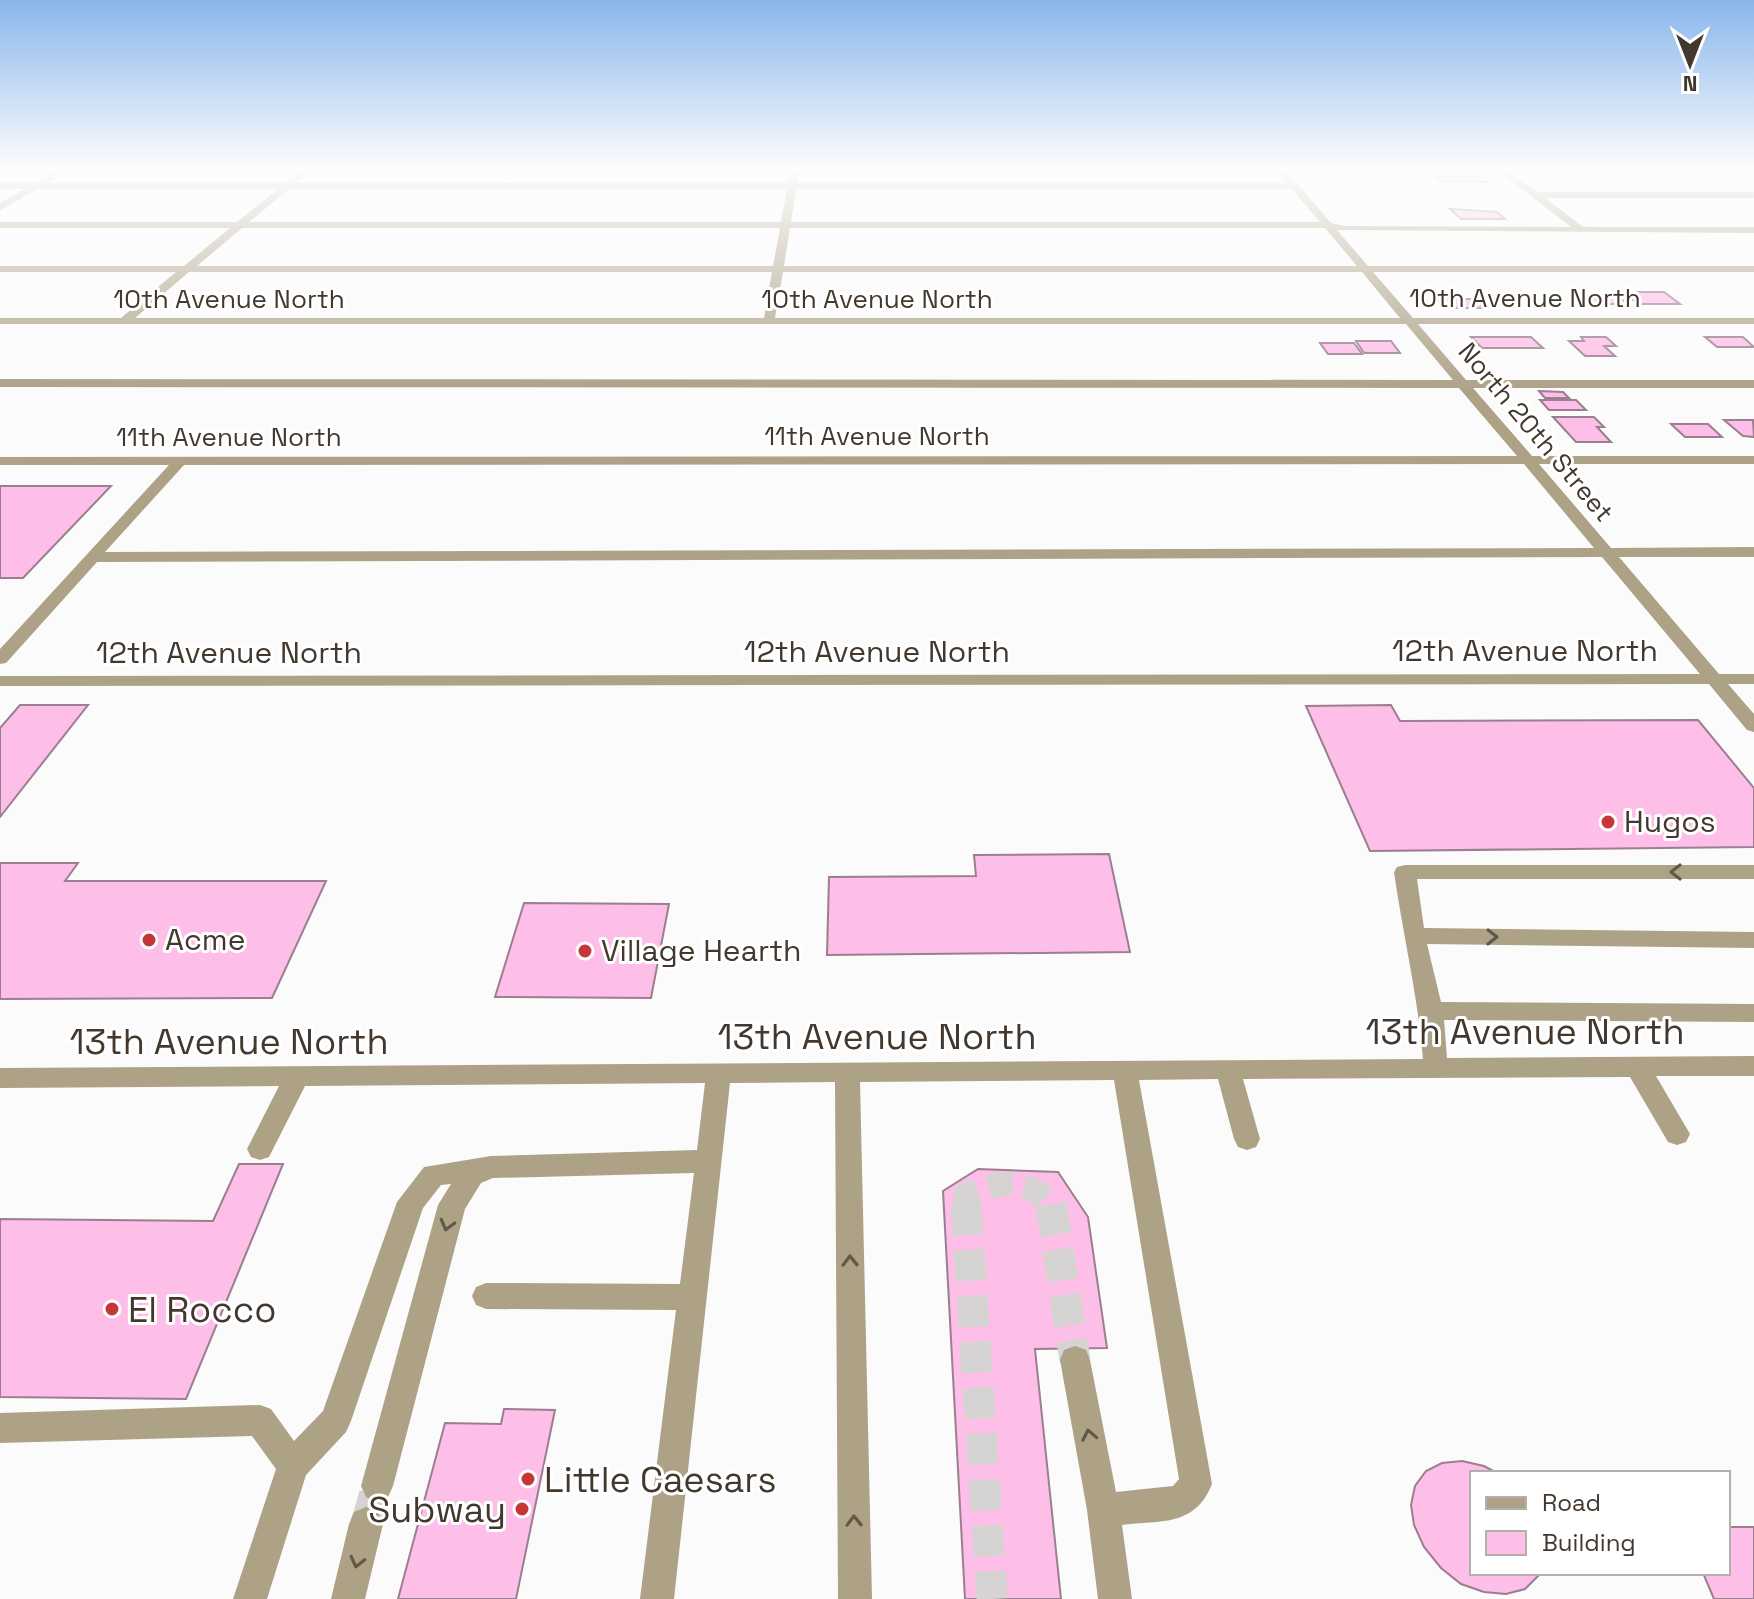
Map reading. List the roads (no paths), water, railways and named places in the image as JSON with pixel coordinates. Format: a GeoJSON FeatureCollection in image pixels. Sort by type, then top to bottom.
{"type":"FeatureCollection","features":[{"type":"Feature","properties":{"kind":"street"},"geometry":{"type":"LineString","coordinates":[[124,321],[217,244]]}},
{"type":"Feature","properties":{"kind":"street"},"geometry":{"type":"LineString","coordinates":[[769,321],[781,244]]}},
{"type":"Feature","properties":{"kind":"street","name":"North 20th Street"},"geometry":{"type":"LineString","coordinates":[[1344,244],[1754,726]]}},
{"type":"Feature","properties":{"kind":"street"},"geometry":{"type":"LineString","coordinates":[[0,269],[1754,269]]}},
{"type":"Feature","properties":{"kind":"street","name":"10th Avenue North"},"geometry":{"type":"LineString","coordinates":[[0,321],[1754,321]]}},
{"type":"Feature","properties":{"kind":"street"},"geometry":{"type":"LineString","coordinates":[[0,383],[1754,384]]}},
{"type":"Feature","properties":{"kind":"street","name":"11th Avenue North"},"geometry":{"type":"LineString","coordinates":[[0,461],[1754,460]]}},
{"type":"Feature","properties":{"kind":"street"},"geometry":{"type":"LineString","coordinates":[[0,659],[180,461]]}},
{"type":"Feature","properties":{"kind":"street"},"geometry":{"type":"LineString","coordinates":[[93,557],[1754,552]]}},
{"type":"Feature","properties":{"kind":"street","name":"12th Avenue North"},"geometry":{"type":"LineString","coordinates":[[0,681],[1754,679]]}},
{"type":"Feature","properties":{"kind":"street"},"geometry":{"type":"LineString","coordinates":[[1436,1068],[1431,1011],[1414,936],[1405,872],[1754,872]]}},
{"type":"Feature","properties":{"kind":"street"},"geometry":{"type":"LineString","coordinates":[[1414,936],[1754,940]]}},
{"type":"Feature","properties":{"kind":"street"},"geometry":{"type":"LineString","coordinates":[[1431,1011],[1754,1013]]}},
{"type":"Feature","properties":{"kind":"street"},"geometry":{"type":"LineString","coordinates":[[1637,1066],[1677,1134]]}},
{"type":"Feature","properties":{"kind":"street","name":"13th Avenue North"},"geometry":{"type":"LineString","coordinates":[[0,1078],[1754,1066]]}},
{"type":"Feature","properties":{"kind":"street"},"geometry":{"type":"LineString","coordinates":[[1228,1069],[1247,1139]]}},
{"type":"Feature","properties":{"kind":"street"},"geometry":{"type":"LineString","coordinates":[[1103,1510],[1181,1502],[1196,1484],[1125,1070]]}},
{"type":"Feature","properties":{"kind":"street"},"geometry":{"type":"LineString","coordinates":[[847,1072],[855,1599]]}},
{"type":"Feature","properties":{"kind":"street"},"geometry":{"type":"LineString","coordinates":[[657,1599],[719,1073]]}},
{"type":"Feature","properties":{"kind":"street"},"geometry":{"type":"LineString","coordinates":[[260,1149],[297,1076]]}},
{"type":"Feature","properties":{"kind":"street"},"geometry":{"type":"LineString","coordinates":[[250,1599],[293,1466],[335,1421],[411,1202],[433,1175],[491,1167],[709,1161]]}},
{"type":"Feature","properties":{"kind":"street"},"geometry":{"type":"LineString","coordinates":[[377,1486],[452,1205],[472,1175],[491,1167]]}},
{"type":"Feature","properties":{"kind":"street"},"geometry":{"type":"LineString","coordinates":[[486,1296],[695,1297]]}},
{"type":"Feature","properties":{"kind":"street"},"geometry":{"type":"LineString","coordinates":[[1075,1360],[1103,1510],[1115,1599]]}},
{"type":"Feature","properties":{"kind":"street"},"geometry":{"type":"LineString","coordinates":[[0,1428],[260,1420],[293,1466]]}},
{"type":"Feature","properties":{"kind":"street"},"geometry":{"type":"LineString","coordinates":[[348,1599],[366,1524]]}},
{"type":"Feature","properties":{"kind":"tunnel"},"geometry":{"type":"LineString","coordinates":[[966,1206],[965,1195],[988,1187],[1011,1184],[1033,1189],[1051,1206]]}},
{"type":"Feature","properties":{"kind":"tunnel"},"geometry":{"type":"LineString","coordinates":[[966,1204],[992,1599]]}},
{"type":"Feature","properties":{"kind":"tunnel"},"geometry":{"type":"LineString","coordinates":[[1051,1204],[1075,1360]]}},
{"type":"Feature","properties":{"kind":"tunnel"},"geometry":{"type":"LineString","coordinates":[[366,1524],[377,1486]]}},
{"type":"Feature","properties":{"kind":"place","name":"Hugos"},"geometry":{"type":"Point","coordinates":[1608,822]}},
{"type":"Feature","properties":{"kind":"place","name":"Acme"},"geometry":{"type":"Point","coordinates":[149,940]}},
{"type":"Feature","properties":{"kind":"place","name":"Village Hearth"},"geometry":{"type":"Point","coordinates":[585,951]}},
{"type":"Feature","properties":{"kind":"place","name":"El Rocco"},"geometry":{"type":"Point","coordinates":[112,1309]}},
{"type":"Feature","properties":{"kind":"place","name":"Little Caesars"},"geometry":{"type":"Point","coordinates":[528,1479]}},
{"type":"Feature","properties":{"kind":"place","name":"Subway"},"geometry":{"type":"Point","coordinates":[522,1509]}}]}
